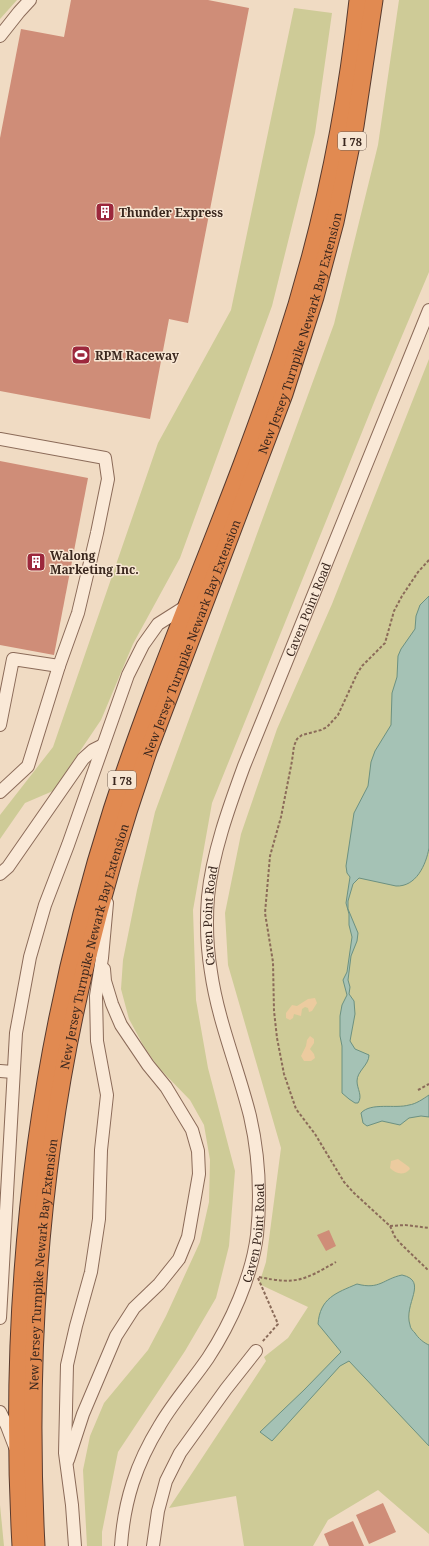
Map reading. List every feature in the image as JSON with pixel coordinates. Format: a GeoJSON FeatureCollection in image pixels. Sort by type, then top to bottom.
{"type":"FeatureCollection","features":[{"type":"Feature","properties":{"kind":"highway","name":"New Jersey Turnpike Newark Bay Extension"},"geometry":{"type":"LineString","coordinates":[[21,1546],[18,1456],[19,1347],[26,1238],[38,1133],[54,1040],[78,933],[109,822],[136,742],[265,401],[303,285],[332,168],[345,96],[358,0]]}},
{"type":"Feature","properties":{"kind":"highway","name":"New Jersey Turnpike Newark Bay Extension"},"geometry":{"type":"LineString","coordinates":[[36,1546],[33,1456],[33,1375],[36,1295],[44,1202],[56,1113],[71,1032],[88,955],[111,866],[149,748],[277,411],[322,273],[342,193],[355,126],[370,36],[374,0]]}},
{"type":"Feature","properties":{"kind":"street"},"geometry":{"type":"LineString","coordinates":[[0,36],[30,0]]}},
{"type":"Feature","properties":{"kind":"street","name":"Caven Point Road"},"geometry":{"type":"LineString","coordinates":[[122,1546],[125,1507],[134,1477],[146,1449],[160,1424],[209,1356],[231,1319],[253,1276],[260,1195],[257,1156],[250,1116],[218,1006],[211,972],[207,934],[208,897],[216,853],[228,810],[239,780],[429,310]]}},
{"type":"Feature","properties":{"kind":"street"},"geometry":{"type":"LineString","coordinates":[[0,439],[106,458],[108,479],[98,533],[84,592],[28,766],[0,792]]}},
{"type":"Feature","properties":{"kind":"street"},"geometry":{"type":"LineString","coordinates":[[0,1318],[16,1033],[30,957],[45,905],[68,845],[128,675],[143,645],[158,624],[188,605]]}},
{"type":"Feature","properties":{"kind":"street"},"geometry":{"type":"LineString","coordinates":[[0,725],[13,659],[59,666]]}},
{"type":"Feature","properties":{"kind":"street"},"geometry":{"type":"LineString","coordinates":[[0,874],[8,867],[83,759],[93,750],[103,745]]}},
{"type":"Feature","properties":{"kind":"street"},"geometry":{"type":"LineString","coordinates":[[75,1546],[65,1446],[67,1365],[91,1272],[99,1219],[101,1150],[107,1095],[97,1041],[96,996],[102,958],[111,866]]}},
{"type":"Feature","properties":{"kind":"street"},"geometry":{"type":"LineString","coordinates":[[66,1465],[83,1414],[116,1336],[134,1308],[159,1284],[179,1259],[188,1237],[199,1174],[198,1151],[192,1130],[166,1087],[148,1065],[122,1025],[112,1004],[105,981],[102,958]]}},
{"type":"Feature","properties":{"kind":"street"},"geometry":{"type":"LineString","coordinates":[[0,1071],[13,1072]]}},
{"type":"Feature","properties":{"kind":"street"},"geometry":{"type":"LineString","coordinates":[[153,1546],[158,1511],[166,1481],[180,1453],[258,1347]]}},
{"type":"Feature","properties":{"kind":"street"},"geometry":{"type":"LineString","coordinates":[[0,1412],[18,1456]]}},
{"type":"Feature","properties":{"kind":"path"},"geometry":{"type":"LineString","coordinates":[[429,560],[418,572],[394,612],[385,643],[362,666],[357,674],[338,715],[328,726],[321,730],[302,735],[297,739],[294,746],[281,817],[270,856],[265,913],[274,962],[274,1011],[277,1038],[284,1074],[296,1110],[320,1140],[344,1182],[390,1226],[400,1243],[429,1271]]}},
{"type":"Feature","properties":{"kind":"path"},"geometry":{"type":"LineString","coordinates":[[418,1090],[429,1084]]}},
{"type":"Feature","properties":{"kind":"path"},"geometry":{"type":"LineString","coordinates":[[390,1226],[404,1225],[429,1228]]}},
{"type":"Feature","properties":{"kind":"path"},"geometry":{"type":"LineString","coordinates":[[253,1276],[280,1281],[295,1281],[309,1277],[336,1262]]}},
{"type":"Feature","properties":{"kind":"path"},"geometry":{"type":"LineString","coordinates":[[253,1276],[278,1324],[258,1347]]}},
{"type":"Feature","properties":{"kind":"shaded area"},"geometry":{"type":"Polygon","coordinates":[[[0,0],[17,0],[0,19],[0,0]]]}},
{"type":"Feature","properties":{"kind":"shaded area"},"geometry":{"type":"Polygon","coordinates":[[[399,0],[429,0],[429,272],[377,395],[212,803],[193,910],[196,1000],[208,1068],[235,1171],[229,1246],[216,1298],[185,1351],[118,1452],[102,1532],[102,1546],[87,1546],[83,1470],[90,1436],[104,1403],[148,1350],[166,1316],[200,1242],[209,1202],[210,1160],[204,1125],[190,1100],[158,1067],[143,1045],[129,1019],[121,989],[123,960],[137,890],[155,812],[334,324],[378,145],[399,0]]]}},
{"type":"Feature","properties":{"kind":"shaded area"},"geometry":{"type":"Polygon","coordinates":[[[294,8],[332,13],[315,133],[272,306],[180,558],[133,644],[101,720],[53,791],[25,803],[0,839],[0,815],[53,747],[158,443],[231,310],[294,8]]]}},
{"type":"Feature","properties":{"kind":"shaded area"},"geometry":{"type":"Polygon","coordinates":[[[429,359],[429,1534],[378,1490],[328,1520],[313,1546],[244,1546],[236,1496],[169,1508],[266,1361],[264,1357],[288,1338],[308,1307],[259,1284],[266,1262],[281,1148],[228,965],[225,913],[241,834],[277,729],[332,604],[429,359]]]}},
{"type":"Feature","properties":{"kind":"shaded area"},"geometry":{"type":"Polygon","coordinates":[[[429,596],[428,855],[419,874],[409,883],[396,886],[359,878],[353,884],[348,901],[348,909],[358,933],[357,941],[351,956],[348,980],[350,987],[349,994],[354,1001],[355,1014],[350,1041],[355,1049],[369,1055],[367,1062],[358,1077],[357,1084],[360,1098],[358,1103],[355,1103],[342,1093],[342,1046],[340,1036],[340,1016],[342,1005],[347,995],[343,980],[347,972],[352,937],[346,903],[350,877],[347,873],[346,866],[354,813],[368,786],[371,762],[375,751],[391,725],[392,693],[397,677],[398,656],[415,629],[416,616],[420,605],[429,596]]]}},
{"type":"Feature","properties":{"kind":"shaded area"},"geometry":{"type":"Polygon","coordinates":[[[429,1095],[429,1117],[421,1116],[409,1118],[400,1125],[382,1121],[367,1126],[363,1123],[361,1113],[365,1110],[377,1107],[403,1106],[412,1104],[429,1095]]]}},
{"type":"Feature","properties":{"kind":"shaded area"},"geometry":{"type":"Polygon","coordinates":[[[402,1275],[410,1278],[414,1282],[415,1288],[410,1309],[410,1327],[419,1338],[429,1345],[429,1446],[349,1361],[340,1366],[272,1441],[260,1432],[341,1352],[318,1324],[319,1315],[326,1302],[342,1290],[357,1284],[365,1286],[376,1285],[402,1275]]]}},
{"type":"Feature","properties":{"kind":"shaded area"},"geometry":{"type":"Polygon","coordinates":[[[0,1505],[4,1546],[0,1546],[0,1505]]]}},
{"type":"Feature","properties":{"kind":"sand"},"geometry":{"type":"Polygon","coordinates":[[[315,998],[317,1003],[312,1011],[309,1012],[308,1008],[305,1007],[302,1009],[301,1016],[294,1014],[293,1018],[290,1020],[286,1018],[286,1013],[292,1005],[297,1006],[308,999],[315,998]]]}},
{"type":"Feature","properties":{"kind":"sand"},"geometry":{"type":"Polygon","coordinates":[[[310,1036],[314,1039],[314,1043],[310,1049],[315,1058],[311,1061],[304,1061],[301,1056],[310,1036]]]}},
{"type":"Feature","properties":{"kind":"sand"},"geometry":{"type":"Polygon","coordinates":[[[398,1159],[410,1169],[405,1173],[397,1173],[390,1168],[391,1161],[398,1159]]]}},
{"type":"Feature","properties":{"kind":"building","name":"Thunder Express"},"geometry":{"type":"Polygon","coordinates":[[[71,0],[208,0],[249,8],[188,323],[169,319],[150,419],[0,391],[0,138],[21,29],[64,37],[71,0]]]}},
{"type":"Feature","properties":{"kind":"building","name":"Walong Marketing Inc."},"geometry":{"type":"Polygon","coordinates":[[[0,461],[88,478],[54,655],[0,645],[0,461]]]}},
{"type":"Feature","properties":{"kind":"building"},"geometry":{"type":"Polygon","coordinates":[[[329,1230],[336,1246],[326,1251],[317,1235],[329,1230]]]}},
{"type":"Feature","properties":{"kind":"building"},"geometry":{"type":"Polygon","coordinates":[[[383,1503],[396,1532],[369,1544],[356,1515],[383,1503]]]}},
{"type":"Feature","properties":{"kind":"building"},"geometry":{"type":"Polygon","coordinates":[[[353,1521],[364,1546],[329,1546],[324,1534],[353,1521]]]}},
{"type":"Feature","properties":{"kind":"place","name":"Thunder Express"},"geometry":{"type":"Point","coordinates":[105,212]}},
{"type":"Feature","properties":{"kind":"place","name":"RPM Raceway"},"geometry":{"type":"Point","coordinates":[81,355]}},
{"type":"Feature","properties":{"kind":"place","name":"Walong Marketing Inc."},"geometry":{"type":"Point","coordinates":[36,562]}}]}
